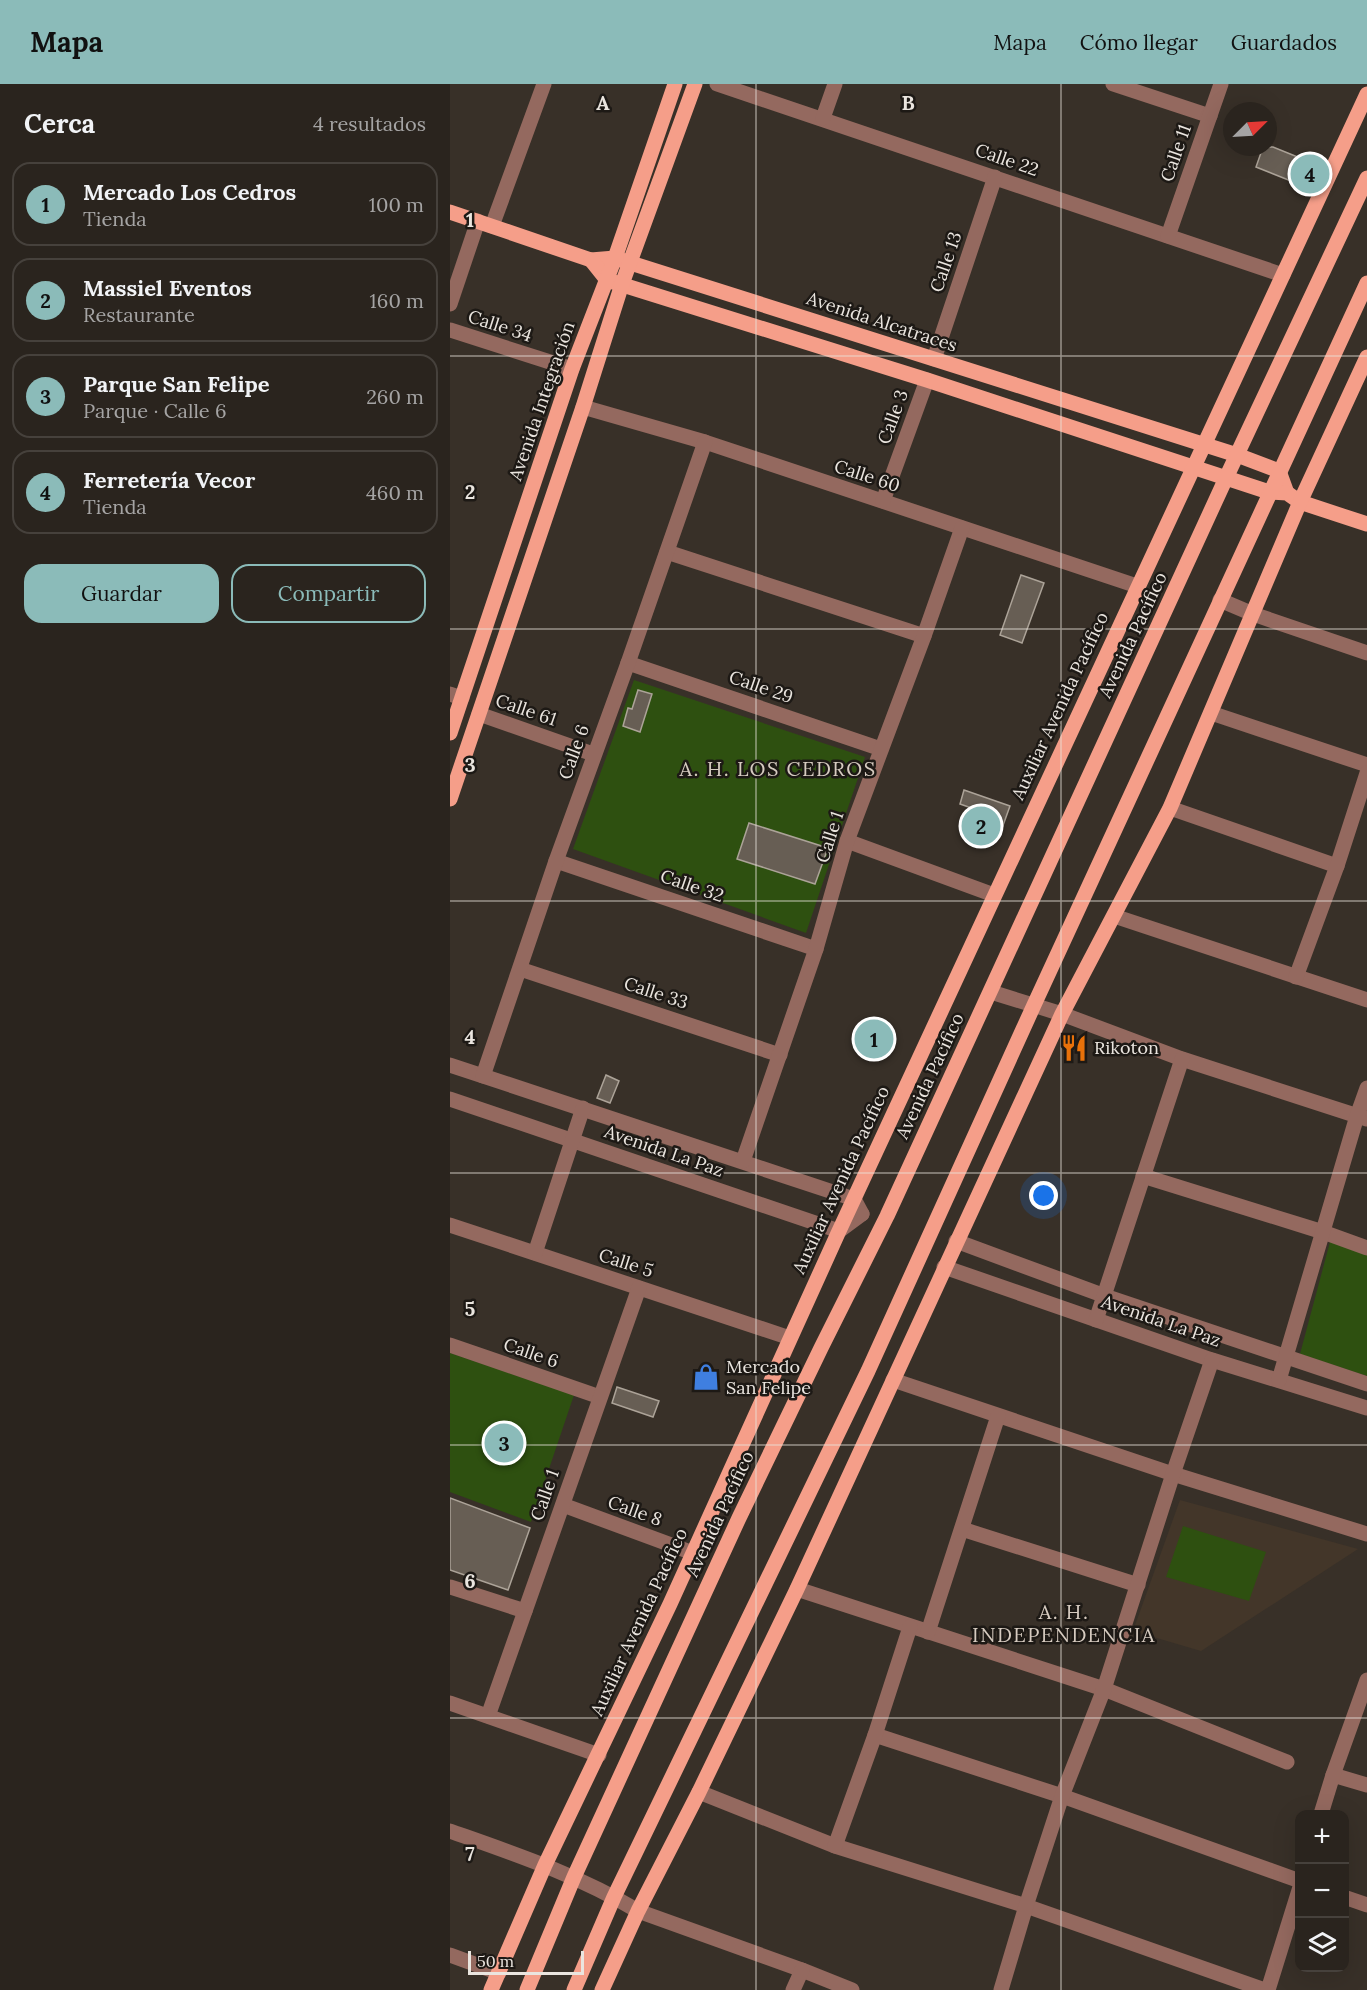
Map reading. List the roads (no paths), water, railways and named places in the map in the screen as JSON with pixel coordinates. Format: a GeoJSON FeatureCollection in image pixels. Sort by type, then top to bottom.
{"type":"FeatureCollection","features":[{"type":"Feature","properties":{"kind":"main road","name":"Avenida Integración"},"geometry":{"type":"LineString","coordinates":[[450,733],[456,696],[572,369],[623,261],[675,84]]}},
{"type":"Feature","properties":{"kind":"main road"},"geometry":{"type":"LineString","coordinates":[[623,261],[695,84]]}},
{"type":"Feature","properties":{"kind":"main road","name":"Auxiliar Avenida Pacífico"},"geometry":{"type":"LineString","coordinates":[[491,1990],[545,1865],[693,1554],[994,895],[1367,94]]}},
{"type":"Feature","properties":{"kind":"main road","name":"Avenida Pacífico"},"geometry":{"type":"LineString","coordinates":[[527,1990],[574,1877],[744,1507],[820,1348],[887,1216],[1226,478],[1367,178]]}},
{"type":"Feature","properties":{"kind":"main road","name":"Avenida Alcatraces"},"geometry":{"type":"LineString","coordinates":[[450,212],[591,260],[623,261],[1237,455],[1279,471]]}},
{"type":"Feature","properties":{"kind":"main road"},"geometry":{"type":"LineString","coordinates":[[591,260],[614,282],[1269,492],[1287,493],[1300,502],[1367,524]]}},
{"type":"Feature","properties":{"kind":"main road"},"geometry":{"type":"LineString","coordinates":[[450,799],[583,407],[614,282]]}},
{"type":"Feature","properties":{"kind":"main road"},"geometry":{"type":"LineString","coordinates":[[574,1990],[614,1897],[868,1371],[1269,492],[1367,283]]}},
{"type":"Feature","properties":{"kind":"main road"},"geometry":{"type":"LineString","coordinates":[[602,1990],[638,1911],[699,1792],[797,1589],[1062,1014],[1170,808],[1300,502],[1367,357]]}},
{"type":"Feature","properties":{"kind":"main road"},"geometry":{"type":"LineString","coordinates":[[1279,471],[1287,493]]}},
{"type":"Feature","properties":{"kind":"street"},"geometry":{"type":"LineString","coordinates":[[450,304],[544,84]]}},
{"type":"Feature","properties":{"kind":"street","name":"Calle 22"},"geometry":{"type":"LineString","coordinates":[[717,84],[1283,275]]}},
{"type":"Feature","properties":{"kind":"street"},"geometry":{"type":"LineString","coordinates":[[823,118],[835,84]]}},
{"type":"Feature","properties":{"kind":"street"},"geometry":{"type":"LineString","coordinates":[[1113,84],[1209,116]]}},
{"type":"Feature","properties":{"kind":"street","name":"Calle 11"},"geometry":{"type":"LineString","coordinates":[[1168,236],[1221,84]]}},
{"type":"Feature","properties":{"kind":"street","name":"Calle 13"},"geometry":{"type":"LineString","coordinates":[[934,359],[995,177]]}},
{"type":"Feature","properties":{"kind":"street","name":"Calle 34"},"geometry":{"type":"LineString","coordinates":[[450,330],[572,369]]}},
{"type":"Feature","properties":{"kind":"street","name":"Calle 3"},"geometry":{"type":"LineString","coordinates":[[883,501],[927,381]]}},
{"type":"Feature","properties":{"kind":"street","name":"Calle 60"},"geometry":{"type":"LineString","coordinates":[[583,407],[705,442],[1137,586]]}},
{"type":"Feature","properties":{"kind":"street","name":"Calle 6"},"geometry":{"type":"LineString","coordinates":[[483,1076],[593,754],[628,663],[705,442]]}},
{"type":"Feature","properties":{"kind":"street","name":"Calle 1"},"geometry":{"type":"LineString","coordinates":[[743,1161],[816,949],[847,841],[962,528]]}},
{"type":"Feature","properties":{"kind":"street"},"geometry":{"type":"LineString","coordinates":[[667,552],[924,636]]}},
{"type":"Feature","properties":{"kind":"street"},"geometry":{"type":"LineString","coordinates":[[1220,600],[1367,654]]}},
{"type":"Feature","properties":{"kind":"street","name":"Calle 29"},"geometry":{"type":"LineString","coordinates":[[628,663],[881,749]]}},
{"type":"Feature","properties":{"kind":"street"},"geometry":{"type":"LineString","coordinates":[[1211,713],[1367,765]]}},
{"type":"Feature","properties":{"kind":"street","name":"Calle 61"},"geometry":{"type":"LineString","coordinates":[[479,714],[593,754]]}},
{"type":"Feature","properties":{"kind":"street"},"geometry":{"type":"LineString","coordinates":[[1296,977],[1367,773]]}},
{"type":"Feature","properties":{"kind":"street"},"geometry":{"type":"LineString","coordinates":[[1170,808],[1336,866]]}},
{"type":"Feature","properties":{"kind":"street"},"geometry":{"type":"LineString","coordinates":[[847,841],[994,895]]}},
{"type":"Feature","properties":{"kind":"street","name":"Calle 32"},"geometry":{"type":"LineString","coordinates":[[556,861],[816,949]]}},
{"type":"Feature","properties":{"kind":"street"},"geometry":{"type":"LineString","coordinates":[[1114,916],[1367,1000]]}},
{"type":"Feature","properties":{"kind":"street","name":"Calle 33"},"geometry":{"type":"LineString","coordinates":[[520,969],[780,1055]]}},
{"type":"Feature","properties":{"kind":"street"},"geometry":{"type":"LineString","coordinates":[[991,992],[1062,1014],[1182,1059],[1362,1117]]}},
{"type":"Feature","properties":{"kind":"street"},"geometry":{"type":"LineString","coordinates":[[1096,1320],[1182,1059]]}},
{"type":"Feature","properties":{"kind":"street"},"geometry":{"type":"LineString","coordinates":[[450,1065],[854,1199],[862,1214]]}},
{"type":"Feature","properties":{"kind":"street"},"geometry":{"type":"LineString","coordinates":[[1279,1380],[1323,1232],[1362,1117],[1367,1088]]}},
{"type":"Feature","properties":{"kind":"street","name":"Avenida La Paz"},"geometry":{"type":"LineString","coordinates":[[450,1099],[839,1231]]}},
{"type":"Feature","properties":{"kind":"street"},"geometry":{"type":"LineString","coordinates":[[535,1253],[583,1108]]}},
{"type":"Feature","properties":{"kind":"street"},"geometry":{"type":"LineString","coordinates":[[1143,1176],[1367,1248]]}},
{"type":"Feature","properties":{"kind":"street"},"geometry":{"type":"LineString","coordinates":[[839,1231],[862,1214],[887,1216]]}},
{"type":"Feature","properties":{"kind":"street","name":"Calle 5"},"geometry":{"type":"LineString","coordinates":[[450,1225],[790,1338]]}},
{"type":"Feature","properties":{"kind":"street"},"geometry":{"type":"LineString","coordinates":[[956,1241],[1105,1296],[1367,1384]]}},
{"type":"Feature","properties":{"kind":"street","name":"Avenida La Paz"},"geometry":{"type":"LineString","coordinates":[[944,1267],[1212,1360],[1367,1408]]}},
{"type":"Feature","properties":{"kind":"street","name":"Calle 1"},"geometry":{"type":"LineString","coordinates":[[488,1716],[639,1288]]}},
{"type":"Feature","properties":{"kind":"street","name":"Calle 6"},"geometry":{"type":"LineString","coordinates":[[450,1345],[600,1397]]}},
{"type":"Feature","properties":{"kind":"street"},"geometry":{"type":"LineString","coordinates":[[1001,1990],[1062,1796],[1104,1689],[1212,1360]]}},
{"type":"Feature","properties":{"kind":"street"},"geometry":{"type":"LineString","coordinates":[[893,1380],[1173,1474],[1367,1534]]}},
{"type":"Feature","properties":{"kind":"street"},"geometry":{"type":"LineString","coordinates":[[928,1632],[998,1416]]}},
{"type":"Feature","properties":{"kind":"street","name":"Calle 8"},"geometry":{"type":"LineString","coordinates":[[562,1505],[693,1554]]}},
{"type":"Feature","properties":{"kind":"street"},"geometry":{"type":"LineString","coordinates":[[962,1529],[1138,1585]]}},
{"type":"Feature","properties":{"kind":"street"},"geometry":{"type":"LineString","coordinates":[[450,1587],[525,1611]]}},
{"type":"Feature","properties":{"kind":"street"},"geometry":{"type":"LineString","coordinates":[[797,1589],[1104,1689],[1287,1762]]}},
{"type":"Feature","properties":{"kind":"street"},"geometry":{"type":"LineString","coordinates":[[835,1846],[875,1735],[910,1627]]}},
{"type":"Feature","properties":{"kind":"street"},"geometry":{"type":"LineString","coordinates":[[1322,1810],[1367,1680]]}},
{"type":"Feature","properties":{"kind":"street"},"geometry":{"type":"LineString","coordinates":[[450,1703],[599,1755]]}},
{"type":"Feature","properties":{"kind":"street"},"geometry":{"type":"LineString","coordinates":[[875,1735],[1062,1796],[1295,1880]]}},
{"type":"Feature","properties":{"kind":"street"},"geometry":{"type":"LineString","coordinates":[[1333,1775],[1367,1785]]}},
{"type":"Feature","properties":{"kind":"street"},"geometry":{"type":"LineString","coordinates":[[699,1792],[835,1846],[1026,1906],[1267,1990],[1295,1900]]}},
{"type":"Feature","properties":{"kind":"street"},"geometry":{"type":"LineString","coordinates":[[450,1831],[574,1877],[638,1911],[852,1990]]}},
{"type":"Feature","properties":{"kind":"street"},"geometry":{"type":"LineString","coordinates":[[1349,1899],[1367,1905]]}},
{"type":"Feature","properties":{"kind":"street"},"geometry":{"type":"LineString","coordinates":[[450,1955],[500,1973]]}},
{"type":"Feature","properties":{"kind":"street"},"geometry":{"type":"LineString","coordinates":[[793,1990],[802,1970]]}},
{"type":"Feature","properties":{"kind":"place","name":"Ferretería Vecor"},"geometry":{"type":"Point","coordinates":[1310,174]}},
{"type":"Feature","properties":{"kind":"place","name":"Massiel Eventos"},"geometry":{"type":"Point","coordinates":[981,826]}},
{"type":"Feature","properties":{"kind":"place","name":"Mercado Los Cedros"},"geometry":{"type":"Point","coordinates":[874,1039]}},
{"type":"Feature","properties":{"kind":"place","name":"Rikoton"},"geometry":{"type":"Point","coordinates":[1074,1048]}},
{"type":"Feature","properties":{"kind":"place","name":"Mercado San Felipe"},"geometry":{"type":"Point","coordinates":[706,1377]}},
{"type":"Feature","properties":{"kind":"place","name":"Parque San Felipe"},"geometry":{"type":"Point","coordinates":[504,1443]}},
{"type":"Feature","properties":{"kind":"district","name":"A. H. LOS CEDROS"},"geometry":{"type":"Point","coordinates":[778,769]}},
{"type":"Feature","properties":{"kind":"district","name":"A. H. INDEPENDENCIA"},"geometry":{"type":"Point","coordinates":[1064,1624]}}]}
